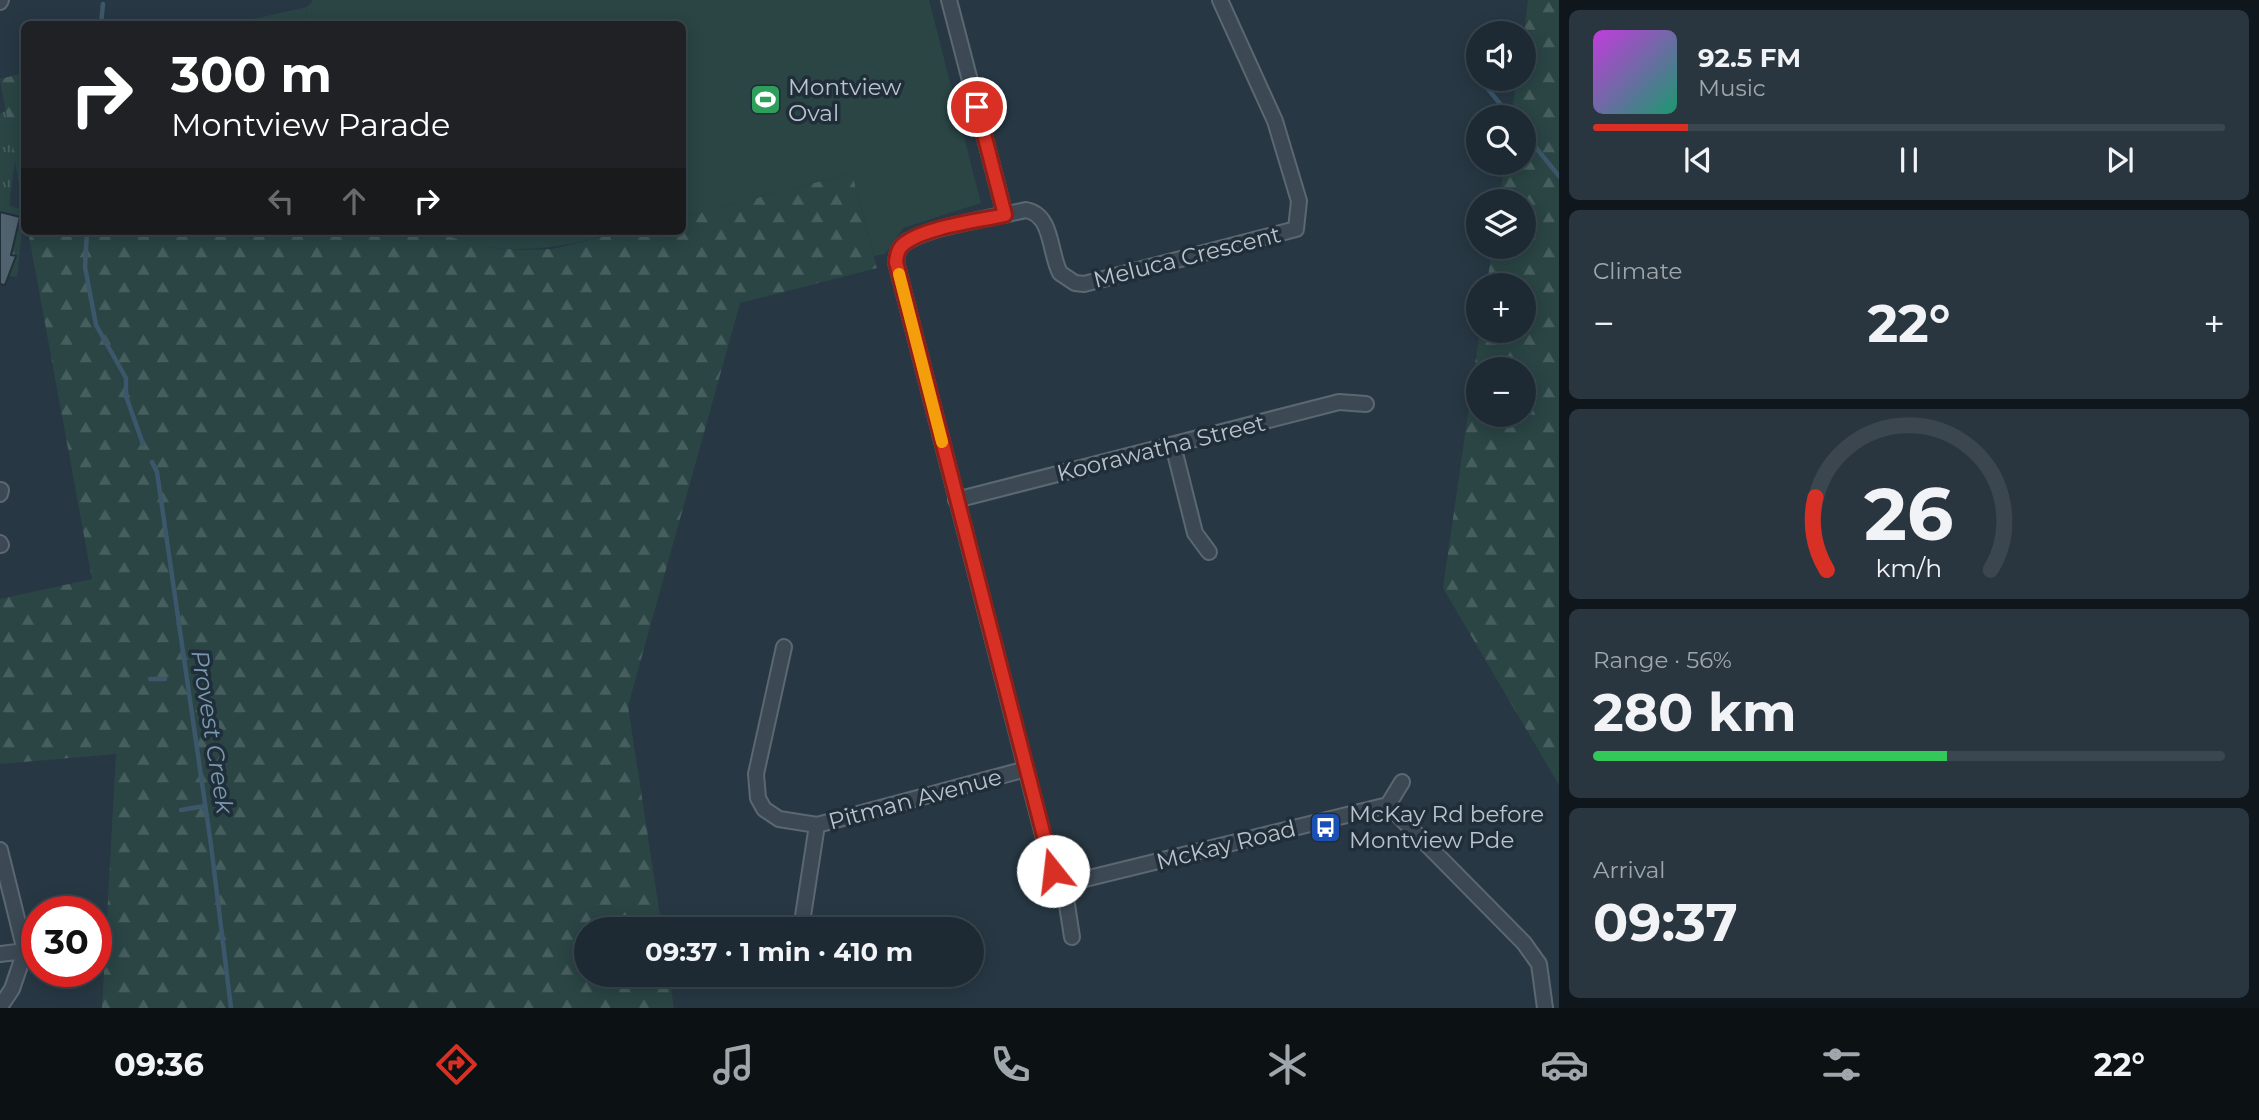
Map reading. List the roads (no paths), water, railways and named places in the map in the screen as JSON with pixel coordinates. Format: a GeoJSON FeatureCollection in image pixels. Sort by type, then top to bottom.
{"type":"FeatureCollection","features":[{"type":"Feature","properties":{"kind":"street"},"geometry":{"type":"LineString","coordinates":[[949,0],[1005,215],[922,235],[904,243],[897,252],[896,262],[1050,862],[1053,871],[1063,879],[1072,937]]}},
{"type":"Feature","properties":{"kind":"street","name":"Meluca Crescent"},"geometry":{"type":"LineString","coordinates":[[1005,215],[1026,210],[1040,215],[1060,274],[1075,283],[1084,284],[1296,229],[1299,201],[1275,121],[1220,0]]}},
{"type":"Feature","properties":{"kind":"street","name":"Koorawatha Street"},"geometry":{"type":"LineString","coordinates":[[956,500],[1339,402],[1366,404]]}},
{"type":"Feature","properties":{"kind":"street"},"geometry":{"type":"LineString","coordinates":[[1172,445],[1195,533],[1209,552]]}},
{"type":"Feature","properties":{"kind":"street","name":"Pitman Avenue"},"geometry":{"type":"LineString","coordinates":[[784,647],[756,775],[758,799],[764,809],[779,819],[817,825],[1026,769]]}},
{"type":"Feature","properties":{"kind":"street"},"geometry":{"type":"LineString","coordinates":[[1402,782],[1388,805],[1524,943],[1539,964],[1545,1008]]}},
{"type":"Feature","properties":{"kind":"street","name":"McKay Road"},"geometry":{"type":"LineString","coordinates":[[1063,879],[1085,879],[1388,805]]}},
{"type":"Feature","properties":{"kind":"street"},"geometry":{"type":"LineString","coordinates":[[803,917],[817,825]]}},
{"type":"Feature","properties":{"kind":"street"},"geometry":{"type":"LineString","coordinates":[[0,850],[21,935]]}},
{"type":"Feature","properties":{"kind":"street"},"geometry":{"type":"LineString","coordinates":[[0,954],[21,951]]}},
{"type":"Feature","properties":{"kind":"street"},"geometry":{"type":"LineString","coordinates":[[0,1007],[12,989],[21,963]]}},
{"type":"Feature","properties":{"kind":"waterway","name":"Provest Creek"},"geometry":{"type":"LineString","coordinates":[[101,21],[103,4]]}},
{"type":"Feature","properties":{"kind":"waterway"},"geometry":{"type":"LineString","coordinates":[[1490,91],[1501,105]]}},
{"type":"Feature","properties":{"kind":"waterway"},"geometry":{"type":"LineString","coordinates":[[1536,148],[1559,176]]}},
{"type":"Feature","properties":{"kind":"waterway","name":"Provest Creek"},"geometry":{"type":"LineString","coordinates":[[87,235],[85,267],[96,325],[126,378],[126,396],[143,444]]}},
{"type":"Feature","properties":{"kind":"waterway","name":"Provest Creek"},"geometry":{"type":"LineString","coordinates":[[152,462],[157,472],[211,845],[231,1008]]}},
{"type":"Feature","properties":{"kind":"waterway"},"geometry":{"type":"LineString","coordinates":[[150,679],[165,679]]}},
{"type":"Feature","properties":{"kind":"waterway"},"geometry":{"type":"LineString","coordinates":[[181,810],[205,806]]}},
{"type":"Feature","properties":{"kind":"place","name":"Montview Oval"},"geometry":{"type":"Point","coordinates":[765,100]}},
{"type":"Feature","properties":{"kind":"place","name":"McKay Rd before Montview Pde"},"geometry":{"type":"Point","coordinates":[1326,827]}}]}
